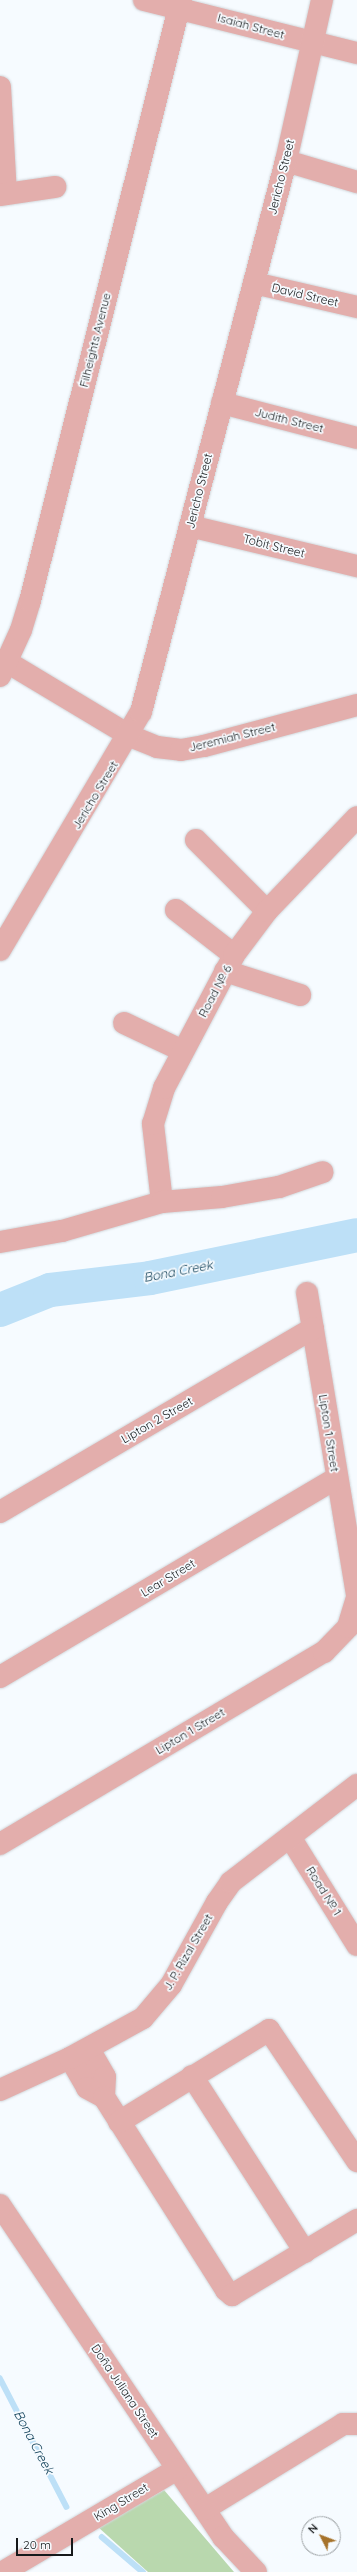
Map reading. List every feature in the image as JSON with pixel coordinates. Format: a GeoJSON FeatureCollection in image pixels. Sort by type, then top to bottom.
{"type":"FeatureCollection","features":[{"type":"Feature","properties":{"kind":"street","name":"Isaiah Street"},"geometry":{"type":"LineString","coordinates":[[144,0],[180,3],[313,43],[357,52]]}},
{"type":"Feature","properties":{"kind":"street","name":"Jericho Street"},"geometry":{"type":"LineString","coordinates":[[0,950],[130,736],[152,679],[190,526],[286,161],[322,0]]}},
{"type":"Feature","properties":{"kind":"street","name":"Filheights Avenue"},"geometry":{"type":"LineString","coordinates":[[4,669],[30,601],[180,3]]}},
{"type":"Feature","properties":{"kind":"street"},"geometry":{"type":"LineString","coordinates":[[0,87],[3,194],[55,186]]}},
{"type":"Feature","properties":{"kind":"street"},"geometry":{"type":"LineString","coordinates":[[286,161],[357,182]]}},
{"type":"Feature","properties":{"kind":"street","name":"David Street"},"geometry":{"type":"LineString","coordinates":[[254,283],[357,307]]}},
{"type":"Feature","properties":{"kind":"street","name":"Judith Street"},"geometry":{"type":"LineString","coordinates":[[222,403],[357,438]]}},
{"type":"Feature","properties":{"kind":"street","name":"Tobit Street"},"geometry":{"type":"LineString","coordinates":[[190,526],[357,566]]}},
{"type":"Feature","properties":{"kind":"street","name":"Jeremiah Street"},"geometry":{"type":"LineString","coordinates":[[4,669],[130,736],[157,747],[181,750],[357,705]]}},
{"type":"Feature","properties":{"kind":"street","name":"Road № 6"},"geometry":{"type":"LineString","coordinates":[[162,1202],[153,1124],[156,1105],[183,1051],[229,963],[267,911],[357,817]]}},
{"type":"Feature","properties":{"kind":"street"},"geometry":{"type":"LineString","coordinates":[[196,840],[267,911]]}},
{"type":"Feature","properties":{"kind":"street"},"geometry":{"type":"LineString","coordinates":[[176,910],[229,963],[300,995]]}},
{"type":"Feature","properties":{"kind":"street"},"geometry":{"type":"LineString","coordinates":[[124,1023],[183,1051]]}},
{"type":"Feature","properties":{"kind":"street"},"geometry":{"type":"LineString","coordinates":[[0,1242],[62,1230],[162,1202],[222,1198],[279,1187],[323,1172]]}},
{"type":"Feature","properties":{"kind":"street","name":"Lipton 1 Street"},"geometry":{"type":"LineString","coordinates":[[0,1844],[324,1652],[348,1627],[357,1597],[336,1478],[307,1294]]}},
{"type":"Feature","properties":{"kind":"street","name":"Lipton 2 Street"},"geometry":{"type":"LineString","coordinates":[[0,1512],[313,1328]]}},
{"type":"Feature","properties":{"kind":"street","name":"Lear Street"},"geometry":{"type":"LineString","coordinates":[[0,1677],[336,1478]]}},
{"type":"Feature","properties":{"kind":"street","name":"J. P. Rizal Street"},"geometry":{"type":"LineString","coordinates":[[0,2090],[80,2054],[128,2028],[157,2003],[231,1882],[357,1785]]}},
{"type":"Feature","properties":{"kind":"street","name":"Road № 1"},"geometry":{"type":"LineString","coordinates":[[290,1837],[357,1945]]}},
{"type":"Feature","properties":{"kind":"street"},"geometry":{"type":"LineString","coordinates":[[119,2122],[269,2030],[357,2161]]}},
{"type":"Feature","properties":{"kind":"street"},"geometry":{"type":"LineString","coordinates":[[80,2054],[105,2077],[104,2097],[226,2290],[232,2295],[240,2293],[357,2220]]}},
{"type":"Feature","properties":{"kind":"street"},"geometry":{"type":"LineString","coordinates":[[192,2076],[305,2252]]}},
{"type":"Feature","properties":{"kind":"street","name":"Doña Juliana Street"},"geometry":{"type":"LineString","coordinates":[[0,2205],[204,2509],[233,2549],[256,2572]]}},
{"type":"Feature","properties":{"kind":"street"},"geometry":{"type":"LineString","coordinates":[[204,2509],[343,2424],[357,2424]]}},
{"type":"Feature","properties":{"kind":"street","name":"King Street"},"geometry":{"type":"LineString","coordinates":[[2,2572],[177,2469]]}},
{"type":"Feature","properties":{"kind":"green space"},"geometry":{"type":"Polygon","coordinates":[[[164,2490],[234,2572],[148,2572],[98,2527],[164,2490]]]}},
{"type":"Feature","properties":{"kind":"waterway","name":"Bona Creek"},"geometry":{"type":"LineString","coordinates":[[0,1310],[50,1290],[150,1278],[357,1235]]}},
{"type":"Feature","properties":{"kind":"waterway","name":"Bona Creek"},"geometry":{"type":"LineString","coordinates":[[0,2378],[67,2507]]}},
{"type":"Feature","properties":{"kind":"waterway","name":"Bona Creek"},"geometry":{"type":"LineString","coordinates":[[102,2537],[143,2572]]}}]}
